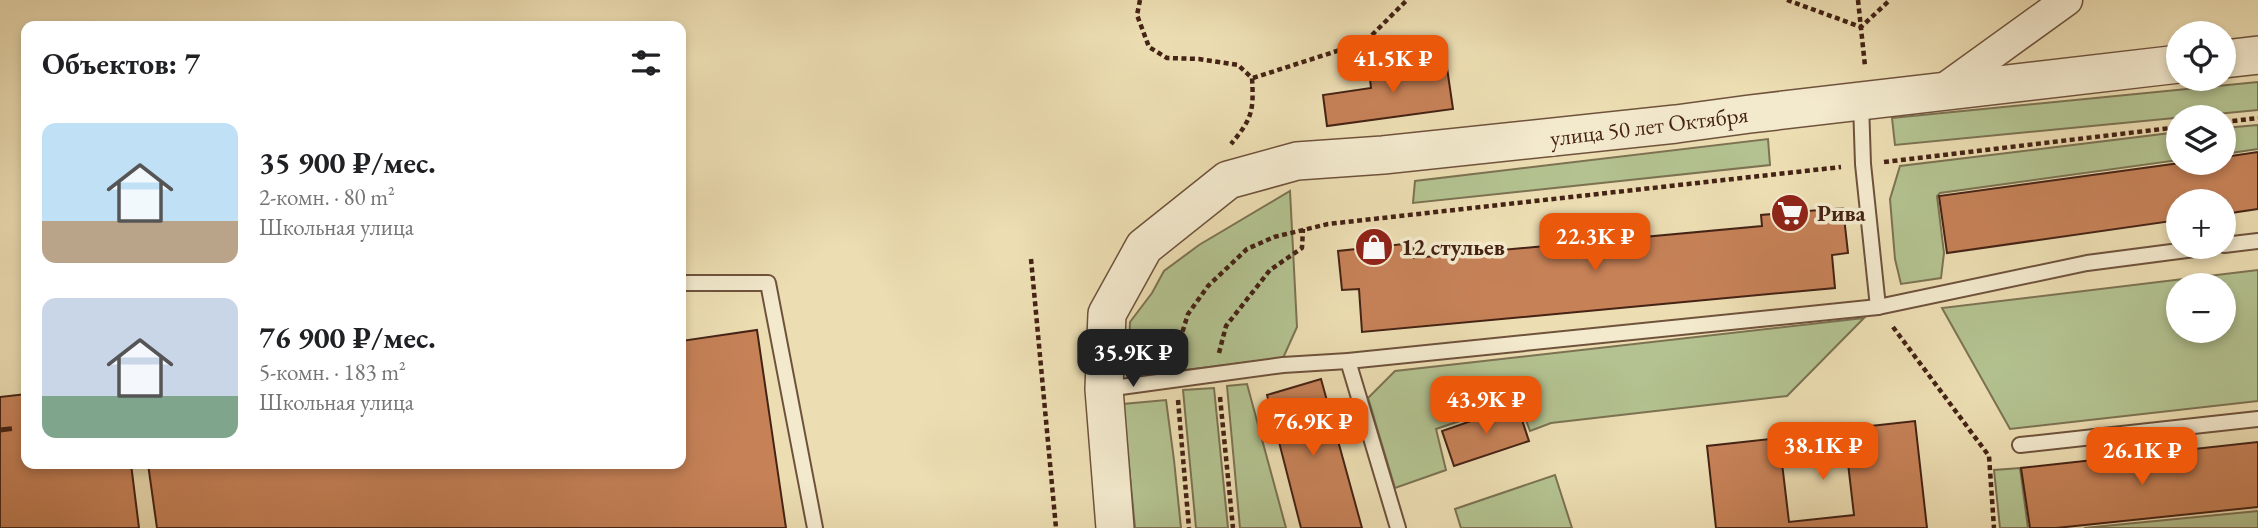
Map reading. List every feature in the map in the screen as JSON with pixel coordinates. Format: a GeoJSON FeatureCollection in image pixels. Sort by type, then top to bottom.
{"type":"FeatureCollection","features":[{"type":"Feature","properties":{"kind":"street"},"geometry":{"type":"LineString","coordinates":[[1941,91],[2067,0]]}},
{"type":"Feature","properties":{"kind":"street"},"geometry":{"type":"LineString","coordinates":[[2236,58],[2258,55]]}},
{"type":"Feature","properties":{"kind":"street","name":"улица 50 лет Октября"},"geometry":{"type":"LineString","coordinates":[[1104,389],[1107,314],[1144,247],[1228,180],[1297,161],[1383,155],[1676,124],[2166,65]]}},
{"type":"Feature","properties":{"kind":"street"},"geometry":{"type":"LineString","coordinates":[[1104,389],[1115,528]]}},
{"type":"Feature","properties":{"kind":"lane"},"geometry":{"type":"LineString","coordinates":[[1861,102],[1864,164],[1878,307]]}},
{"type":"Feature","properties":{"kind":"lane"},"geometry":{"type":"LineString","coordinates":[[2236,243],[2258,240]]}},
{"type":"Feature","properties":{"kind":"lane"},"geometry":{"type":"LineString","coordinates":[[1104,389],[1283,365],[1348,361],[1878,307],[2087,263],[2166,253]]}},
{"type":"Feature","properties":{"kind":"lane"},"geometry":{"type":"LineString","coordinates":[[686,283],[768,283],[815,528]]}},
{"type":"Feature","properties":{"kind":"lane"},"geometry":{"type":"LineString","coordinates":[[1348,361],[1398,528]]}},
{"type":"Feature","properties":{"kind":"lane"},"geometry":{"type":"LineString","coordinates":[[2020,445],[2258,419]]}},
{"type":"Feature","properties":{"kind":"path"},"geometry":{"type":"LineString","coordinates":[[1140,0],[1137,15],[1149,47],[1167,58],[1199,59],[1238,65],[1252,79],[1253,99],[1248,123],[1228,146]]}},
{"type":"Feature","properties":{"kind":"path"},"geometry":{"type":"LineString","coordinates":[[1252,79],[1365,42],[1407,0]]}},
{"type":"Feature","properties":{"kind":"path"},"geometry":{"type":"LineString","coordinates":[[1787,0],[1861,27]]}},
{"type":"Feature","properties":{"kind":"path"},"geometry":{"type":"LineString","coordinates":[[1858,0],[1866,75],[1861,102]]}},
{"type":"Feature","properties":{"kind":"path"},"geometry":{"type":"LineString","coordinates":[[1861,27],[1890,0]]}},
{"type":"Feature","properties":{"kind":"path"},"geometry":{"type":"LineString","coordinates":[[2236,121],[2258,118]]}},
{"type":"Feature","properties":{"kind":"path"},"geometry":{"type":"LineString","coordinates":[[1303,229],[2166,129]]}},
{"type":"Feature","properties":{"kind":"path"},"geometry":{"type":"LineString","coordinates":[[1031,259],[1056,528]]}},
{"type":"Feature","properties":{"kind":"path"},"geometry":{"type":"LineString","coordinates":[[1878,307],[1989,456],[1994,528]]}},
{"type":"Feature","properties":{"kind":"green space"},"geometry":{"type":"Polygon","coordinates":[[[2258,82],[2258,110],[2236,112],[2236,105],[2166,105],[2166,119],[1895,145],[1892,118],[2166,91],[2236,91],[2236,84],[2258,82]]]}},
{"type":"Feature","properties":{"kind":"green space"},"geometry":{"type":"Polygon","coordinates":[[[2258,125],[2258,149],[2236,152],[2236,127],[2258,125]]]}},
{"type":"Feature","properties":{"kind":"green space"},"geometry":{"type":"Polygon","coordinates":[[[2166,134],[2166,162],[1940,193],[1937,196],[1944,253],[1941,278],[1901,284],[1895,259],[1890,199],[1900,166],[2166,134]]]}},
{"type":"Feature","properties":{"kind":"green space"},"geometry":{"type":"Polygon","coordinates":[[[1768,139],[1770,165],[1413,203],[1415,181],[1768,139]]]}},
{"type":"Feature","properties":{"kind":"green space"},"geometry":{"type":"Polygon","coordinates":[[[1290,191],[1297,327],[1283,358],[1128,377],[1130,322],[1152,293],[1164,271],[1199,245],[1290,191]]]}},
{"type":"Feature","properties":{"kind":"green space"},"geometry":{"type":"Polygon","coordinates":[[[2258,270],[2258,401],[2010,429],[1942,308],[2166,281],[2166,343],[2236,343],[2236,273],[2233,273],[2258,270]]]}},
{"type":"Feature","properties":{"kind":"green space"},"geometry":{"type":"Polygon","coordinates":[[[1864,318],[1787,396],[1551,423],[1530,431],[1519,401],[1436,429],[1446,470],[1395,488],[1368,398],[1395,371],[1864,318]]]}},
{"type":"Feature","properties":{"kind":"green space"},"geometry":{"type":"Polygon","coordinates":[[[1247,384],[1286,528],[1240,528],[1227,386],[1247,384]]]}},
{"type":"Feature","properties":{"kind":"green space"},"geometry":{"type":"Polygon","coordinates":[[[1214,388],[1228,528],[1196,528],[1183,390],[1214,388]]]}},
{"type":"Feature","properties":{"kind":"green space"},"geometry":{"type":"Polygon","coordinates":[[[1166,400],[1181,528],[1135,528],[1123,404],[1166,400]]]}},
{"type":"Feature","properties":{"kind":"green space"},"geometry":{"type":"Polygon","coordinates":[[[2020,468],[2028,528],[2000,528],[1994,470],[2020,468]]]}},
{"type":"Feature","properties":{"kind":"green space"},"geometry":{"type":"Polygon","coordinates":[[[1555,475],[1572,528],[1461,528],[1455,509],[1555,475]]]}},
{"type":"Feature","properties":{"kind":"green space"},"geometry":{"type":"Polygon","coordinates":[[[2258,511],[2258,528],[2084,528],[2258,511]]]}},
{"type":"Feature","properties":{"kind":"building"},"geometry":{"type":"Polygon","coordinates":[[[1446,61],[1453,109],[1327,126],[1323,95],[1371,88],[1369,71],[1446,61]]]}},
{"type":"Feature","properties":{"kind":"building"},"geometry":{"type":"Polygon","coordinates":[[[2258,152],[2258,209],[2236,212],[2236,189],[2166,189],[2166,222],[1947,253],[1939,196],[2166,165],[2166,175],[2236,175],[2236,155],[2258,152]]]}},
{"type":"Feature","properties":{"kind":"building"},"geometry":{"type":"Polygon","coordinates":[[[1843,208],[1848,253],[1832,255],[1835,288],[1362,332],[1359,289],[1342,290],[1338,251],[1413,243],[1414,258],[1762,226],[1761,215],[1843,208]]]}},
{"type":"Feature","properties":{"kind":"building"},"geometry":{"type":"Polygon","coordinates":[[[757,330],[786,528],[157,528],[149,469],[686,469],[686,340],[757,330]]]}},
{"type":"Feature","properties":{"kind":"building"},"geometry":{"type":"Polygon","coordinates":[[[1321,379],[1362,528],[1301,528],[1267,395],[1321,379]]]}},
{"type":"Feature","properties":{"kind":"building"},"geometry":{"type":"Polygon","coordinates":[[[21,395],[21,469],[132,469],[139,528],[0,528],[0,397],[21,395]]]}},
{"type":"Feature","properties":{"kind":"building"},"geometry":{"type":"Polygon","coordinates":[[[1517,405],[1529,441],[1454,466],[1442,431],[1517,405]]]}},
{"type":"Feature","properties":{"kind":"building"},"geometry":{"type":"Polygon","coordinates":[[[1915,421],[1927,528],[1716,528],[1707,446],[1779,438],[1789,522],[1854,515],[1844,429],[1915,421]]]}},
{"type":"Feature","properties":{"kind":"building"},"geometry":{"type":"Polygon","coordinates":[[[2258,442],[2258,507],[2056,528],[2030,528],[2021,468],[2258,442]]]}},
{"type":"Feature","properties":{"kind":"railway"},"geometry":{"type":"LineString","coordinates":[[0,430],[21,428]]}},
{"type":"Feature","properties":{"kind":"place","name":"Рива"},"geometry":{"type":"Point","coordinates":[1790,213]}},
{"type":"Feature","properties":{"kind":"place","name":"12 стульев"},"geometry":{"type":"Point","coordinates":[1374,247]}}]}
